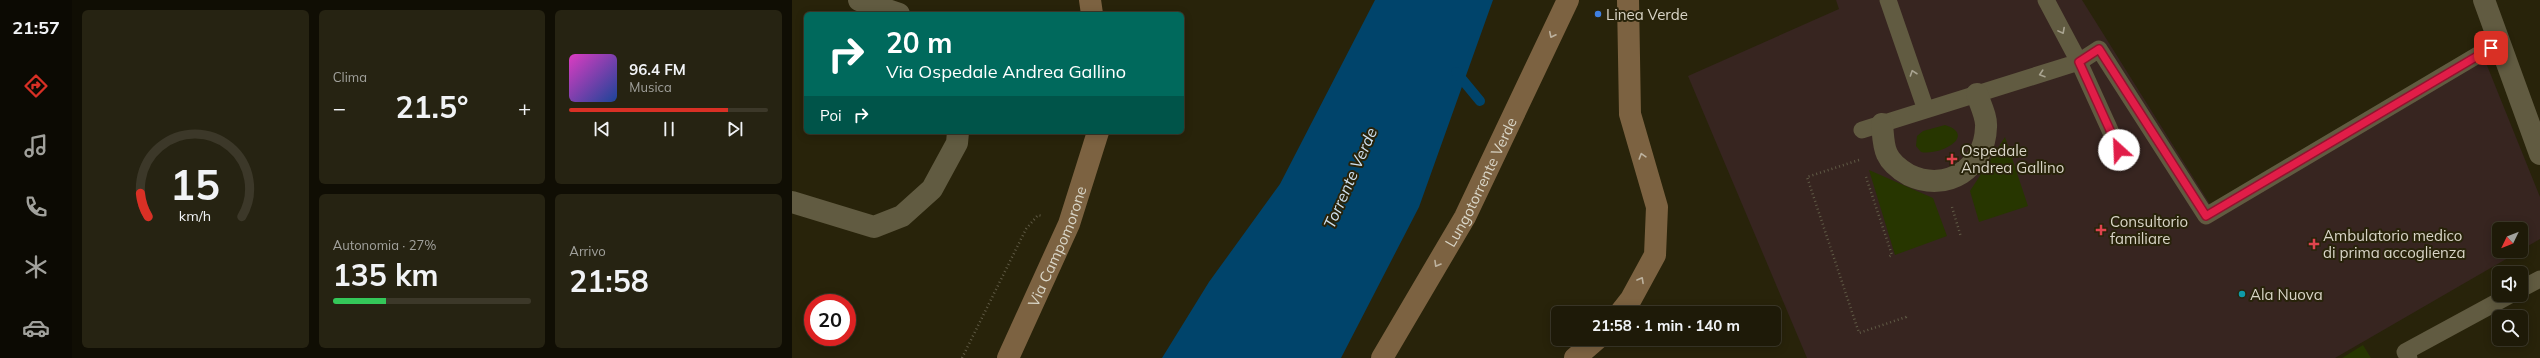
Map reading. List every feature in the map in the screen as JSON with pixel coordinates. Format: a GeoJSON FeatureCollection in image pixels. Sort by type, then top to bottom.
{"type":"FeatureCollection","features":[{"type":"Feature","properties":{"kind":"street"},"geometry":{"type":"LineString","coordinates":[[859,0],[893,12]]}},
{"type":"Feature","properties":{"kind":"street"},"geometry":{"type":"LineString","coordinates":[[1090,0],[1092,12]]}},
{"type":"Feature","properties":{"kind":"street","name":"Lungotorrente Verde"},"geometry":{"type":"LineString","coordinates":[[1382,358],[1465,217],[1568,0]]}},
{"type":"Feature","properties":{"kind":"street"},"geometry":{"type":"LineString","coordinates":[[1626,306],[1631,299],[1655,255],[1657,207],[1630,114],[1628,0]]}},
{"type":"Feature","properties":{"kind":"street"},"geometry":{"type":"LineString","coordinates":[[2484,0],[2498,43],[2540,154]]}},
{"type":"Feature","properties":{"kind":"street"},"geometry":{"type":"LineString","coordinates":[[1872,127],[1887,154],[1902,171],[1922,181],[1945,181],[1967,170],[1982,150],[1987,125],[1976,94]]}},
{"type":"Feature","properties":{"kind":"street"},"geometry":{"type":"LineString","coordinates":[[792,202],[874,227],[902,216],[932,189],[957,143],[958,134]]}},
{"type":"Feature","properties":{"kind":"street","name":"Via Campomorone"},"geometry":{"type":"LineString","coordinates":[[1008,358],[1069,224],[1097,134]]}},
{"type":"Feature","properties":{"kind":"street"},"geometry":{"type":"LineString","coordinates":[[1579,357],[1589,346]]}},
{"type":"Feature","properties":{"kind":"lane"},"geometry":{"type":"LineString","coordinates":[[1888,0],[1926,110]]}},
{"type":"Feature","properties":{"kind":"lane"},"geometry":{"type":"LineString","coordinates":[[2046,0],[2079,62],[2119,150]]}},
{"type":"Feature","properties":{"kind":"lane"},"geometry":{"type":"LineString","coordinates":[[1872,127],[2079,62],[2099,49],[2206,216],[2498,43]]}},
{"type":"Feature","properties":{"kind":"lane"},"geometry":{"type":"LineString","coordinates":[[2528,285],[2540,279]]}},
{"type":"Feature","properties":{"kind":"lane"},"geometry":{"type":"LineString","coordinates":[[2409,358],[2405,352],[2497,302]]}},
{"type":"Feature","properties":{"kind":"path"},"geometry":{"type":"LineString","coordinates":[[1861,163],[1887,154]]}},
{"type":"Feature","properties":{"kind":"path"},"geometry":{"type":"LineString","coordinates":[[1888,257],[1892,255],[1860,159],[1807,177],[1859,333],[1906,317],[1906,315]]}},
{"type":"Feature","properties":{"kind":"path"},"geometry":{"type":"LineString","coordinates":[[962,358],[1026,229],[1038,215],[1044,217]]}},
{"type":"Feature","properties":{"kind":"shaded area","name":"Ospedale Andrea Gallino"},"geometry":{"type":"Polygon","coordinates":[[[1836,0],[2082,0],[2213,209],[2482,53],[2540,197],[2540,239],[2528,246],[2528,222],[2492,222],[2492,258],[2508,258],[2335,358],[1807,358],[1688,76],[1839,9],[1836,0]]]}},
{"type":"Feature","properties":{"kind":"green space"},"geometry":{"type":"Polygon","coordinates":[[[1945,125],[1954,129],[1958,134],[1957,139],[1953,144],[1938,151],[1921,152],[1916,146],[1917,136],[1923,131],[1945,125]]]}},
{"type":"Feature","properties":{"kind":"green space"},"geometry":{"type":"Polygon","coordinates":[[[2005,137],[2028,206],[1979,222],[1970,191],[2005,137]]]}},
{"type":"Feature","properties":{"kind":"green space"},"geometry":{"type":"Polygon","coordinates":[[[1869,170],[1933,198],[1947,236],[1895,255],[1869,170]]]}},
{"type":"Feature","properties":{"kind":"green space"},"geometry":{"type":"Polygon","coordinates":[[[2363,345],[2371,358],[2342,358],[2363,345]]]}},
{"type":"Feature","properties":{"kind":"water","name":"Torrente Verde"},"geometry":{"type":"Polygon","coordinates":[[[1375,0],[1493,0],[1419,207],[1341,358],[1162,358],[1209,282],[1280,184],[1375,0]]]}},
{"type":"Feature","properties":{"kind":"waterway"},"geometry":{"type":"LineString","coordinates":[[1456,72],[1480,101]]}},
{"type":"Feature","properties":{"kind":"place","name":"Linea Verde"},"geometry":{"type":"Point","coordinates":[1598,14]}},
{"type":"Feature","properties":{"kind":"place","name":"Ospedale Andrea Gallino"},"geometry":{"type":"Point","coordinates":[1952,159]}},
{"type":"Feature","properties":{"kind":"place","name":"Consultorio familiare"},"geometry":{"type":"Point","coordinates":[2101,230]}},
{"type":"Feature","properties":{"kind":"place","name":"Ambulatorio medico di prima accoglienza"},"geometry":{"type":"Point","coordinates":[2314,244]}},
{"type":"Feature","properties":{"kind":"place","name":"Ala Nuova"},"geometry":{"type":"Point","coordinates":[2242,294]}},
{"type":"Feature","properties":{"kind":"route"},"geometry":{"type":"LineString","coordinates":[[2119,150],[2079,62],[2099,49],[2206,216],[2491,48]]}}]}
